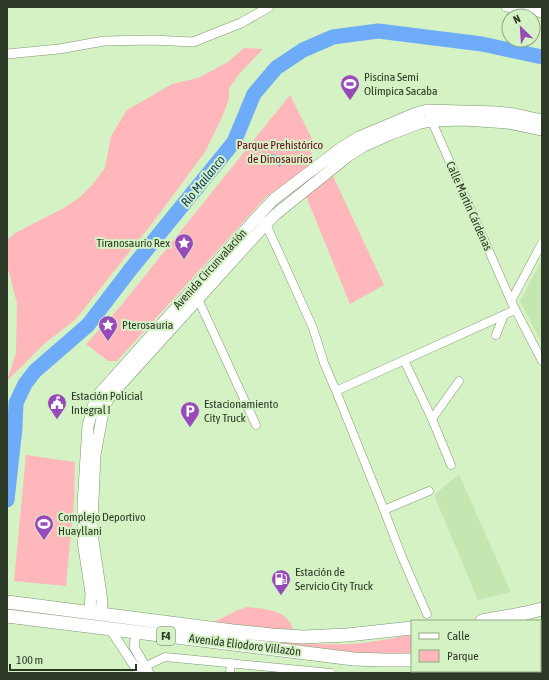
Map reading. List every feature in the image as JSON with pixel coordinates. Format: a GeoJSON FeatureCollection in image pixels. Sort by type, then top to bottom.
{"type":"FeatureCollection","features":[{"type":"Feature","properties":{"kind":"highway","name":"Avenida Eliodoro Villazón"},"geometry":{"type":"LineString","coordinates":[[7,602],[233,632],[272,635],[303,637],[347,635],[411,628]]}},
{"type":"Feature","properties":{"kind":"highway"},"geometry":{"type":"LineString","coordinates":[[490,620],[542,609]]}},
{"type":"Feature","properties":{"kind":"highway","name":"Avenida Eliodoro Villazón"},"geometry":{"type":"LineString","coordinates":[[7,616],[354,659],[411,660]]}},
{"type":"Feature","properties":{"kind":"main road","name":"Avenida Circunvalación"},"geometry":{"type":"LineString","coordinates":[[96,613],[102,601],[93,540],[92,522],[95,455],[105,405],[118,380],[262,220],[276,214],[326,167],[364,146],[391,134],[420,124],[429,116],[497,112],[542,120]]}},
{"type":"Feature","properties":{"kind":"main road","name":"Avenida Circunvalación"},"geometry":{"type":"LineString","coordinates":[[429,116],[508,123],[542,130]]}},
{"type":"Feature","properties":{"kind":"main road","name":"Avenida Circunvalación"},"geometry":{"type":"LineString","coordinates":[[96,613],[91,593],[83,541],[83,504],[88,424],[95,400],[100,393],[118,380],[198,299],[262,220]]}},
{"type":"Feature","properties":{"kind":"street"},"geometry":{"type":"LineString","coordinates":[[7,54],[104,41],[152,40],[193,42],[241,23],[269,7]]}},
{"type":"Feature","properties":{"kind":"street"},"geometry":{"type":"LineString","coordinates":[[506,7],[542,13]]}},
{"type":"Feature","properties":{"kind":"street","name":"Calle Martín Cárdenas"},"geometry":{"type":"LineString","coordinates":[[429,116],[515,310],[542,361]]}},
{"type":"Feature","properties":{"kind":"street"},"geometry":{"type":"LineString","coordinates":[[262,220],[313,328],[324,363],[426,614]]}},
{"type":"Feature","properties":{"kind":"street"},"geometry":{"type":"LineString","coordinates":[[511,301],[542,243]]}},
{"type":"Feature","properties":{"kind":"street"},"geometry":{"type":"LineString","coordinates":[[198,299],[256,424]]}},
{"type":"Feature","properties":{"kind":"street"},"geometry":{"type":"LineString","coordinates":[[336,391],[515,310]]}},
{"type":"Feature","properties":{"kind":"street"},"geometry":{"type":"LineString","coordinates":[[496,334],[504,315]]}},
{"type":"Feature","properties":{"kind":"street"},"geometry":{"type":"LineString","coordinates":[[404,360],[432,418],[451,465]]}},
{"type":"Feature","properties":{"kind":"street"},"geometry":{"type":"LineString","coordinates":[[432,418],[459,380]]}},
{"type":"Feature","properties":{"kind":"street"},"geometry":{"type":"LineString","coordinates":[[88,424],[100,426]]}},
{"type":"Feature","properties":{"kind":"street"},"geometry":{"type":"LineString","coordinates":[[384,510],[429,491]]}},
{"type":"Feature","properties":{"kind":"street"},"geometry":{"type":"LineString","coordinates":[[110,629],[141,671]]}},
{"type":"Feature","properties":{"kind":"street"},"geometry":{"type":"LineString","coordinates":[[136,632],[134,647],[141,671]]}},
{"type":"Feature","properties":{"kind":"street"},"geometry":{"type":"LineString","coordinates":[[141,671],[165,657],[331,673]]}},
{"type":"Feature","properties":{"kind":"street"},"geometry":{"type":"LineString","coordinates":[[230,673],[231,663]]}},
{"type":"Feature","properties":{"kind":"shaded area"},"geometry":{"type":"Polygon","coordinates":[[[542,260],[542,344],[520,301],[542,260]]]}},
{"type":"Feature","properties":{"kind":"shaded area"},"geometry":{"type":"Polygon","coordinates":[[[459,474],[511,592],[478,600],[434,495],[459,474]]]}},
{"type":"Feature","properties":{"kind":"green space"},"geometry":{"type":"Polygon","coordinates":[[[244,48],[263,49],[240,73],[229,89],[229,99],[223,115],[205,152],[154,221],[76,319],[44,344],[7,381],[16,353],[17,303],[8,269],[7,240],[15,233],[64,208],[80,197],[93,184],[105,168],[111,136],[127,110],[172,84],[198,78],[228,62],[244,48]]]}},
{"type":"Feature","properties":{"kind":"green space","name":"Parque Prehistórico de Dinosaurios"},"geometry":{"type":"Polygon","coordinates":[[[290,95],[315,145],[309,148],[315,162],[266,197],[117,361],[108,361],[86,344],[119,308],[290,95]]]}},
{"type":"Feature","properties":{"kind":"green space"},"geometry":{"type":"Polygon","coordinates":[[[333,176],[384,285],[350,304],[306,196],[333,176]]]}},
{"type":"Feature","properties":{"kind":"green space","name":"Complejo Deportivo Huayllani"},"geometry":{"type":"Polygon","coordinates":[[[26,455],[75,462],[74,501],[66,586],[14,581],[26,455]]]}},
{"type":"Feature","properties":{"kind":"green space"},"geometry":{"type":"Polygon","coordinates":[[[247,607],[270,610],[281,614],[290,622],[293,630],[280,630],[214,622],[247,607]]]}},
{"type":"Feature","properties":{"kind":"green space"},"geometry":{"type":"Polygon","coordinates":[[[411,635],[411,653],[371,654],[266,644],[266,641],[318,644],[374,642],[411,635]]]}},
{"type":"Feature","properties":{"kind":"water"},"geometry":{"type":"Polygon","coordinates":[[[272,154],[283,159],[287,162],[287,165],[283,161],[281,161],[282,164],[279,167],[277,164],[278,161],[272,164],[272,160],[274,159],[269,159],[269,156],[272,154]]]}},
{"type":"Feature","properties":{"kind":"waterway","name":"Río Mailanco"},"geometry":{"type":"LineString","coordinates":[[7,500],[15,428],[16,403],[25,384],[35,371],[88,325],[130,270],[234,142],[254,94],[276,68],[303,50],[333,37],[378,31],[482,44],[542,57]]}},
{"type":"Feature","properties":{"kind":"place","name":"Piscina Semi Olímpica Sacaba"},"geometry":{"type":"Point","coordinates":[350,101]}},
{"type":"Feature","properties":{"kind":"place","name":"Tiranosaurio Rex"},"geometry":{"type":"Point","coordinates":[184,260]}},
{"type":"Feature","properties":{"kind":"place","name":"Pterosauria"},"geometry":{"type":"Point","coordinates":[108,342]}},
{"type":"Feature","properties":{"kind":"place","name":"Estación Policial Integral I"},"geometry":{"type":"Point","coordinates":[57,420]}},
{"type":"Feature","properties":{"kind":"place","name":"Estacionamiento City Truck"},"geometry":{"type":"Point","coordinates":[190,428]}},
{"type":"Feature","properties":{"kind":"place","name":"Complejo Deportivo Huayllani"},"geometry":{"type":"Point","coordinates":[44,541]}},
{"type":"Feature","properties":{"kind":"place","name":"Estación de Servicio City Truck"},"geometry":{"type":"Point","coordinates":[281,596]}}]}
